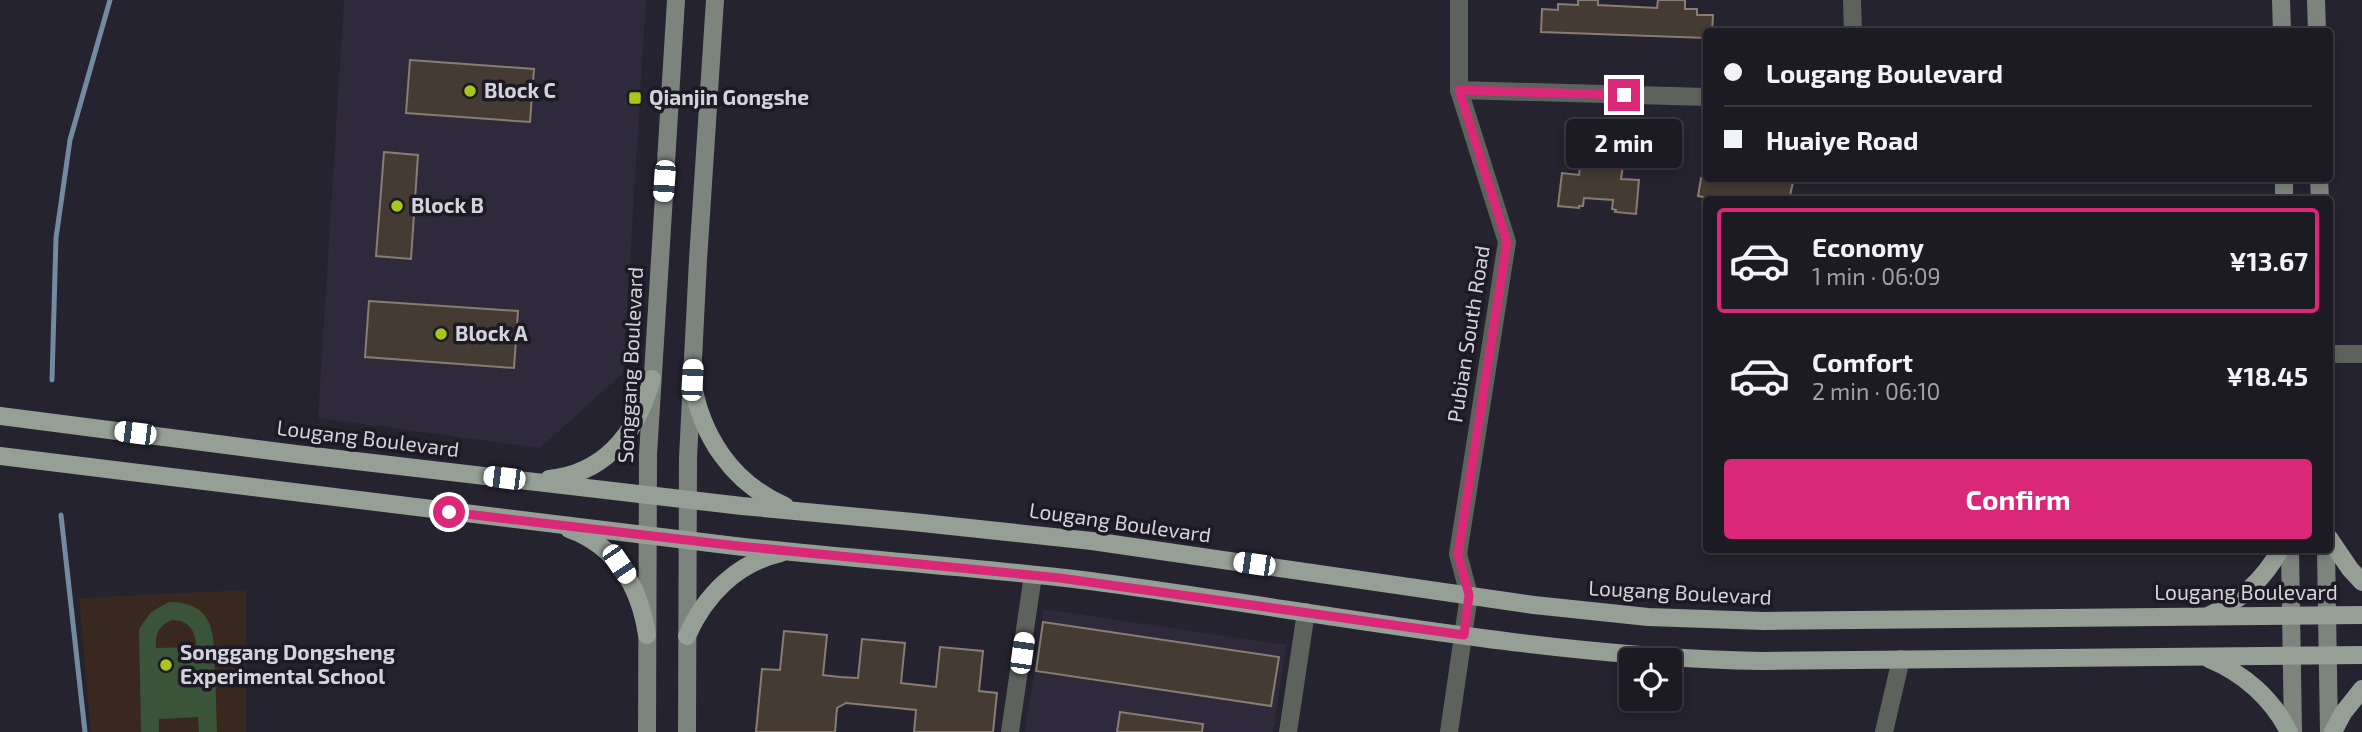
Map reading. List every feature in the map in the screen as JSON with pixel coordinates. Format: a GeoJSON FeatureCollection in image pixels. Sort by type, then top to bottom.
{"type":"FeatureCollection","features":[{"type":"Feature","properties":{"kind":"main road","name":"Songgang Boulevard"},"geometry":{"type":"LineString","coordinates":[[647,732],[648,495],[652,379],[676,0]]}},
{"type":"Feature","properties":{"kind":"main road"},"geometry":{"type":"LineString","coordinates":[[687,732],[688,500],[692,380],[715,0]]}},
{"type":"Feature","properties":{"kind":"main road"},"geometry":{"type":"LineString","coordinates":[[2281,0],[2282,28]]}},
{"type":"Feature","properties":{"kind":"main road"},"geometry":{"type":"LineString","coordinates":[[2316,0],[2317,28]]}},
{"type":"Feature","properties":{"kind":"main road"},"geometry":{"type":"LineString","coordinates":[[530,481],[559,478],[586,468],[610,453],[630,432],[644,407],[652,379]]}},
{"type":"Feature","properties":{"kind":"main road"},"geometry":{"type":"LineString","coordinates":[[692,380],[703,423],[737,475],[766,497],[798,511]]}},
{"type":"Feature","properties":{"kind":"main road","name":"Lougang Boulevard"},"geometry":{"type":"LineString","coordinates":[[0,416],[688,500],[1092,541],[1591,612],[1717,620],[2362,615]]}},
{"type":"Feature","properties":{"kind":"main road"},"geometry":{"type":"LineString","coordinates":[[0,456],[291,494],[688,540],[1033,575],[1587,652],[1763,661],[2362,655]]}},
{"type":"Feature","properties":{"kind":"main road"},"geometry":{"type":"LineString","coordinates":[[528,521],[566,528],[601,546],[619,564],[634,586],[643,610],[647,635]]}},
{"type":"Feature","properties":{"kind":"main road"},"geometry":{"type":"LineString","coordinates":[[2333,544],[2362,582]]}},
{"type":"Feature","properties":{"kind":"main road"},"geometry":{"type":"LineString","coordinates":[[687,636],[704,605],[728,579],[758,561],[792,551]]}},
{"type":"Feature","properties":{"kind":"main road"},"geometry":{"type":"LineString","coordinates":[[2205,617],[2245,593],[2267,570],[2278,553]]}},
{"type":"Feature","properties":{"kind":"main road"},"geometry":{"type":"LineString","coordinates":[[2290,553],[2291,732]]}},
{"type":"Feature","properties":{"kind":"main road"},"geometry":{"type":"LineString","coordinates":[[2326,553],[2331,732]]}},
{"type":"Feature","properties":{"kind":"main road"},"geometry":{"type":"LineString","coordinates":[[2206,657],[2234,671],[2258,690],[2291,732]]}},
{"type":"Feature","properties":{"kind":"main road"},"geometry":{"type":"LineString","coordinates":[[2331,732],[2362,689]]}},
{"type":"Feature","properties":{"kind":"street","name":"Pubian South Road"},"geometry":{"type":"LineString","coordinates":[[1459,0],[1459,90],[1507,242],[1458,554],[1469,595]]}},
{"type":"Feature","properties":{"kind":"street"},"geometry":{"type":"LineString","coordinates":[[1852,0],[1853,28]]}},
{"type":"Feature","properties":{"kind":"street"},"geometry":{"type":"LineString","coordinates":[[1459,90],[1703,97]]}},
{"type":"Feature","properties":{"kind":"street"},"geometry":{"type":"LineString","coordinates":[[2333,354],[2362,354]]}},
{"type":"Feature","properties":{"kind":"street"},"geometry":{"type":"LineString","coordinates":[[1010,732],[1033,575]]}},
{"type":"Feature","properties":{"kind":"street"},"geometry":{"type":"LineString","coordinates":[[1449,732],[1469,595]]}},
{"type":"Feature","properties":{"kind":"street"},"geometry":{"type":"LineString","coordinates":[[1288,732],[1306,612]]}},
{"type":"Feature","properties":{"kind":"street"},"geometry":{"type":"LineString","coordinates":[[1884,732],[1901,659]]}},
{"type":"Feature","properties":{"kind":"shaded area"},"geometry":{"type":"Polygon","coordinates":[[[344,0],[646,0],[623,373],[540,448],[318,418],[344,0]]]}},
{"type":"Feature","properties":{"kind":"shaded area","name":"Songgang Dongsheng Experimental School"},"geometry":{"type":"Polygon","coordinates":[[[246,590],[246,732],[91,732],[79,598],[246,590]]]}},
{"type":"Feature","properties":{"kind":"shaded area"},"geometry":{"type":"Polygon","coordinates":[[[1044,609],[1286,645],[1273,732],[1025,732],[1044,609]]]}},
{"type":"Feature","properties":{"kind":"green space"},"geometry":{"type":"Polygon","coordinates":[[[169,602],[184,604],[196,608],[209,624],[214,646],[217,732],[199,732],[198,717],[159,719],[159,732],[141,732],[139,629],[151,612],[169,602]],[[178,621],[167,622],[161,628],[156,639],[156,648],[196,647],[195,636],[190,628],[178,621]]]}},
{"type":"Feature","properties":{"kind":"building"},"geometry":{"type":"Polygon","coordinates":[[[1578,0],[1598,0],[1598,5],[1657,8],[1658,0],[1685,0],[1685,9],[1697,9],[1697,15],[1713,15],[1712,28],[1703,28],[1703,38],[1541,32],[1542,9],[1558,10],[1558,4],[1578,5],[1578,0]]]}},
{"type":"Feature","properties":{"kind":"building","name":"Block C"},"geometry":{"type":"Polygon","coordinates":[[[410,60],[534,69],[530,122],[406,113],[410,60]]]}},
{"type":"Feature","properties":{"kind":"building"},"geometry":{"type":"Polygon","coordinates":[[[1588,145],[1619,149],[1618,158],[1624,159],[1621,179],[1639,180],[1636,214],[1615,212],[1616,210],[1612,209],[1613,200],[1584,198],[1583,206],[1579,208],[1558,206],[1562,173],[1579,175],[1581,155],[1587,155],[1588,145]]]}},
{"type":"Feature","properties":{"kind":"building","name":"Block B"},"geometry":{"type":"Polygon","coordinates":[[[384,152],[418,155],[411,259],[376,256],[384,152]]]}},
{"type":"Feature","properties":{"kind":"building"},"geometry":{"type":"Polygon","coordinates":[[[1701,178],[1703,182],[1793,182],[1790,196],[1698,196],[1701,178]]]}},
{"type":"Feature","properties":{"kind":"building","name":"Block A"},"geometry":{"type":"Polygon","coordinates":[[[369,301],[518,311],[514,368],[365,357],[369,301]]]}},
{"type":"Feature","properties":{"kind":"building"},"geometry":{"type":"Polygon","coordinates":[[[1043,622],[1279,657],[1271,706],[1036,671],[1043,622]]]}},
{"type":"Feature","properties":{"kind":"building"},"geometry":{"type":"Polygon","coordinates":[[[784,631],[827,635],[823,675],[840,677],[858,678],[862,639],[905,643],[901,683],[936,687],[940,647],[983,651],[979,691],[997,693],[993,732],[914,732],[916,710],[846,703],[837,708],[835,732],[756,732],[762,669],[780,670],[784,631]]]}},
{"type":"Feature","properties":{"kind":"building"},"geometry":{"type":"Polygon","coordinates":[[[1120,712],[1203,724],[1202,732],[1117,732],[1120,712]]]}},
{"type":"Feature","properties":{"kind":"waterway"},"geometry":{"type":"LineString","coordinates":[[52,380],[56,238],[70,140],[110,0]]}},
{"type":"Feature","properties":{"kind":"waterway"},"geometry":{"type":"LineString","coordinates":[[61,515],[85,732]]}},
{"type":"Feature","properties":{"kind":"place","name":"Block C"},"geometry":{"type":"Point","coordinates":[470,91]}},
{"type":"Feature","properties":{"kind":"place","name":"Qianjin Gongshe"},"geometry":{"type":"Point","coordinates":[635,98]}},
{"type":"Feature","properties":{"kind":"place","name":"Block B"},"geometry":{"type":"Point","coordinates":[397,206]}},
{"type":"Feature","properties":{"kind":"place","name":"Block A"},"geometry":{"type":"Point","coordinates":[441,334]}},
{"type":"Feature","properties":{"kind":"place","name":"Songgang Dongsheng Experimental School"},"geometry":{"type":"Point","coordinates":[166,665]}},
{"type":"Feature","properties":{"kind":"route"},"geometry":{"type":"LineString","coordinates":[[449,512],[738,546],[1060,578],[1464,635],[1469,595],[1458,554],[1507,242],[1459,90],[1624,95]]}}]}
